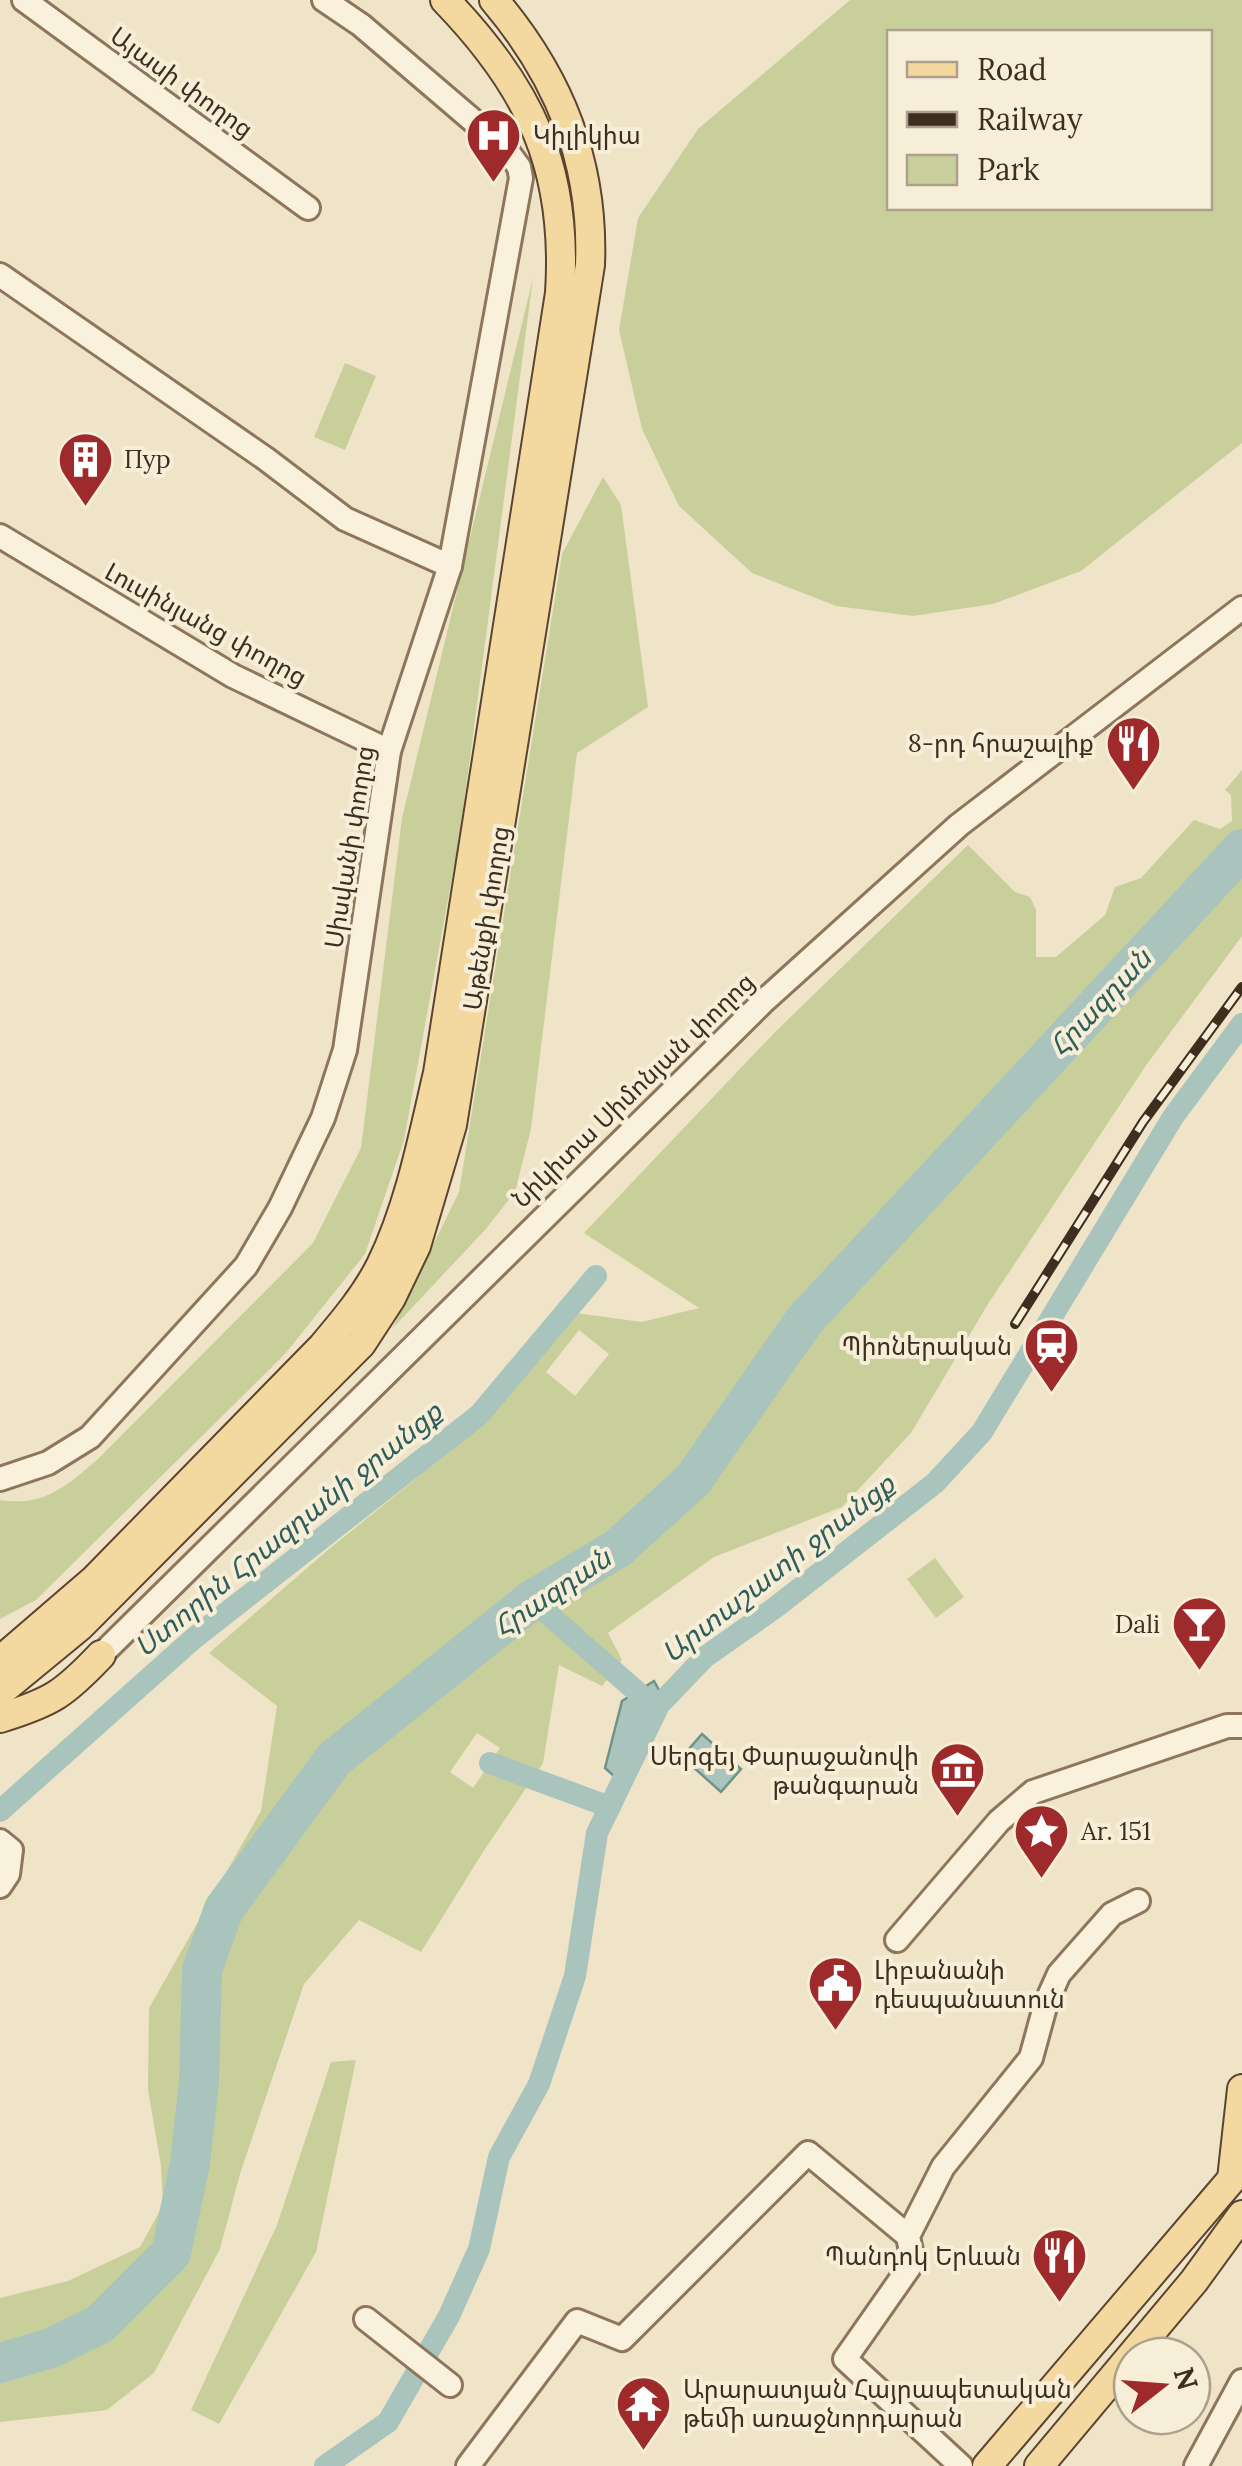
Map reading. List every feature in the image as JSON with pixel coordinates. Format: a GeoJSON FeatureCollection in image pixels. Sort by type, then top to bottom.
{"type":"FeatureCollection","features":[{"type":"Feature","properties":{"kind":"main road","name":"Աթենքի փողոց"},"geometry":{"type":"LineString","coordinates":[[0,1661],[95,1579],[322,1347],[354,1308],[381,1265],[419,1154],[438,1073],[560,294],[562,259],[558,195],[546,153],[526,107],[498,59],[446,0]]}},
{"type":"Feature","properties":{"kind":"main road","name":"Աթենքի փողոց"},"geometry":{"type":"LineString","coordinates":[[0,1692],[93,1614],[361,1344],[405,1272],[438,1182],[452,1125],[590,265],[588,191],[570,130],[541,62],[494,0]]}},
{"type":"Feature","properties":{"kind":"main road"},"geometry":{"type":"LineString","coordinates":[[31,1668],[35,1680],[46,1681],[102,1655]]}},
{"type":"Feature","properties":{"kind":"main road"},"geometry":{"type":"LineString","coordinates":[[0,1718],[66,1692],[102,1655]]}},
{"type":"Feature","properties":{"kind":"main road"},"geometry":{"type":"LineString","coordinates":[[987,2466],[1232,2179],[1242,2089]]}},
{"type":"Feature","properties":{"kind":"main road"},"geometry":{"type":"LineString","coordinates":[[1040,2466],[1240,2225],[1209,2210]]}},
{"type":"Feature","properties":{"kind":"street","name":"Այասի փողոց"},"geometry":{"type":"LineString","coordinates":[[24,0],[308,208]]}},
{"type":"Feature","properties":{"kind":"street","name":"Սիսվանի փողոց"},"geometry":{"type":"LineString","coordinates":[[0,1479],[48,1463],[90,1437],[246,1266],[280,1208],[323,1118],[345,1050],[389,751],[450,566],[521,178],[519,167],[505,148],[361,25],[324,0]]}},
{"type":"Feature","properties":{"kind":"street"},"geometry":{"type":"LineString","coordinates":[[0,275],[266,459],[344,519],[450,566]]}},
{"type":"Feature","properties":{"kind":"street"},"geometry":{"type":"LineString","coordinates":[[0,565],[7,541]]}},
{"type":"Feature","properties":{"kind":"street","name":"Լուսինյանց փողոց"},"geometry":{"type":"LineString","coordinates":[[7,541],[233,676],[389,751]]}},
{"type":"Feature","properties":{"kind":"street","name":"Նիկիտա Սիմոնյան փողոց"},"geometry":{"type":"LineString","coordinates":[[102,1655],[765,1000],[959,825],[1242,608]]}},
{"type":"Feature","properties":{"kind":"street"},"geometry":{"type":"LineString","coordinates":[[897,1940],[998,1820],[1033,1792],[1227,1726],[1242,1726]]}},
{"type":"Feature","properties":{"kind":"street"},"geometry":{"type":"LineString","coordinates":[[0,1886],[8,1874],[5,1846]]}},
{"type":"Feature","properties":{"kind":"street"},"geometry":{"type":"LineString","coordinates":[[961,2466],[845,2359],[913,2262],[908,2236],[943,2167],[1032,2058],[1058,1974],[1112,1914],[1138,1901]]}},
{"type":"Feature","properties":{"kind":"street"},"geometry":{"type":"LineString","coordinates":[[468,2466],[577,2321],[622,2339],[808,2152],[908,2236]]}},
{"type":"Feature","properties":{"kind":"street"},"geometry":{"type":"LineString","coordinates":[[366,2319],[450,2384]]}},
{"type":"Feature","properties":{"kind":"street"},"geometry":{"type":"LineString","coordinates":[[1196,2466],[1242,2381]]}},
{"type":"Feature","properties":{"kind":"green space"},"geometry":{"type":"Polygon","coordinates":[[[850,0],[1242,0],[1242,443],[1081,571],[993,604],[913,616],[836,606],[752,573],[679,506],[642,429],[619,330],[638,218],[698,129],[850,0]]]}},
{"type":"Feature","properties":{"kind":"green space"},"geometry":{"type":"Polygon","coordinates":[[[533,278],[460,834],[404,1140],[365,1254],[285,1354],[36,1600],[0,1619],[0,1500],[30,1500],[54,1492],[99,1458],[313,1243],[361,1148],[402,818],[533,278]]]}},
{"type":"Feature","properties":{"kind":"green space"},"geometry":{"type":"Polygon","coordinates":[[[345,363],[376,376],[345,450],[314,437],[345,363]]]}},
{"type":"Feature","properties":{"kind":"green space"},"geometry":{"type":"Polygon","coordinates":[[[603,477],[621,505],[648,707],[577,753],[531,1129],[515,1192],[485,1230],[392,1329],[459,1192],[562,554],[603,477]]]}},
{"type":"Feature","properties":{"kind":"green space"},"geometry":{"type":"Polygon","coordinates":[[[1242,770],[1242,936],[1147,1064],[988,1304],[911,1433],[842,1507],[714,1557],[608,1633],[622,1660],[602,1686],[559,1665],[543,1763],[421,1952],[359,1920],[304,1984],[240,2174],[220,2249],[154,2373],[107,2410],[0,2422],[0,2298],[68,2281],[140,2247],[163,2205],[161,2166],[148,2090],[149,2008],[261,1811],[277,1706],[209,1653],[329,1549],[486,1422],[576,1313],[642,1322],[699,1308],[584,1233],[774,1033],[968,845],[1015,892],[1030,897],[1036,910],[1036,957],[1056,957],[1105,915],[1115,887],[1141,878],[1194,820],[1220,829],[1232,821],[1231,795],[1225,790],[1242,770]],[[579,1330],[546,1372],[575,1396],[609,1354],[579,1330]],[[477,1733],[450,1772],[473,1788],[500,1748],[477,1733]]]}},
{"type":"Feature","properties":{"kind":"green space"},"geometry":{"type":"Polygon","coordinates":[[[935,1558],[964,1597],[936,1618],[907,1579],[935,1558]]]}},
{"type":"Feature","properties":{"kind":"green space"},"geometry":{"type":"Polygon","coordinates":[[[356,2060],[316,2252],[219,2424],[191,2410],[277,2225],[331,2062],[356,2060]]]}},
{"type":"Feature","properties":{"kind":"water"},"geometry":{"type":"Polygon","coordinates":[[[654,1681],[660,1692],[614,1776],[605,1768],[622,1701],[654,1681]]]}},
{"type":"Feature","properties":{"kind":"water"},"geometry":{"type":"Polygon","coordinates":[[[702,1734],[741,1769],[721,1792],[682,1757],[702,1734]]]}},
{"type":"Feature","properties":{"kind":"waterway","name":"Հրազդան"},"geometry":{"type":"LineString","coordinates":[[0,2363],[51,2348],[100,2324],[171,2253],[190,2164],[199,2083],[202,1970],[224,1909],[334,1759],[532,1600],[618,1548],[693,1480],[804,1321],[1242,849]]}},
{"type":"Feature","properties":{"kind":"waterway","name":"Արտաշատի ջրանցք"},"geometry":{"type":"LineString","coordinates":[[325,2466],[388,2422],[449,2316],[479,2249],[499,2157],[539,2084],[575,1976],[597,1833],[659,1705],[705,1657],[935,1483],[982,1432],[1173,1117],[1242,1024]]}},
{"type":"Feature","properties":{"kind":"waterway","name":"Ստորին Հրազդանի ջրանցք"},"geometry":{"type":"LineString","coordinates":[[0,1811],[193,1639],[479,1415],[596,1276]]}},
{"type":"Feature","properties":{"kind":"waterway"},"geometry":{"type":"LineString","coordinates":[[532,1600],[643,1697],[634,1718]]}},
{"type":"Feature","properties":{"kind":"waterway"},"geometry":{"type":"LineString","coordinates":[[490,1763],[610,1807]]}},
{"type":"Feature","properties":{"kind":"railway"},"geometry":{"type":"LineString","coordinates":[[1015,1324],[1143,1122],[1242,987]]}},
{"type":"Feature","properties":{"kind":"place","name":"Կիլիկիա"},"geometry":{"type":"Point","coordinates":[494,184]}},
{"type":"Feature","properties":{"kind":"place","name":"Пур"},"geometry":{"type":"Point","coordinates":[85,508]}},
{"type":"Feature","properties":{"kind":"place","name":"8-րդ հրաշալիք"},"geometry":{"type":"Point","coordinates":[1133,792]}},
{"type":"Feature","properties":{"kind":"place","name":"Պիոներական"},"geometry":{"type":"Point","coordinates":[1051,1395]}},
{"type":"Feature","properties":{"kind":"place","name":"Dali"},"geometry":{"type":"Point","coordinates":[1199,1673]}},
{"type":"Feature","properties":{"kind":"place","name":"Սերգեյ Փարաջանովի թանգարան"},"geometry":{"type":"Point","coordinates":[958,1819]}},
{"type":"Feature","properties":{"kind":"place","name":"Ar. 151"},"geometry":{"type":"Point","coordinates":[1042,1880]}},
{"type":"Feature","properties":{"kind":"place","name":"Լիբանանի դեսպանատուն"},"geometry":{"type":"Point","coordinates":[835,2033]}},
{"type":"Feature","properties":{"kind":"place","name":"Պանդոկ Երևան"},"geometry":{"type":"Point","coordinates":[1060,2305]}},
{"type":"Feature","properties":{"kind":"place","name":"Արարատյան Հայրապետական թեմի առաջնորդարան"},"geometry":{"type":"Point","coordinates":[644,2452]}}]}
